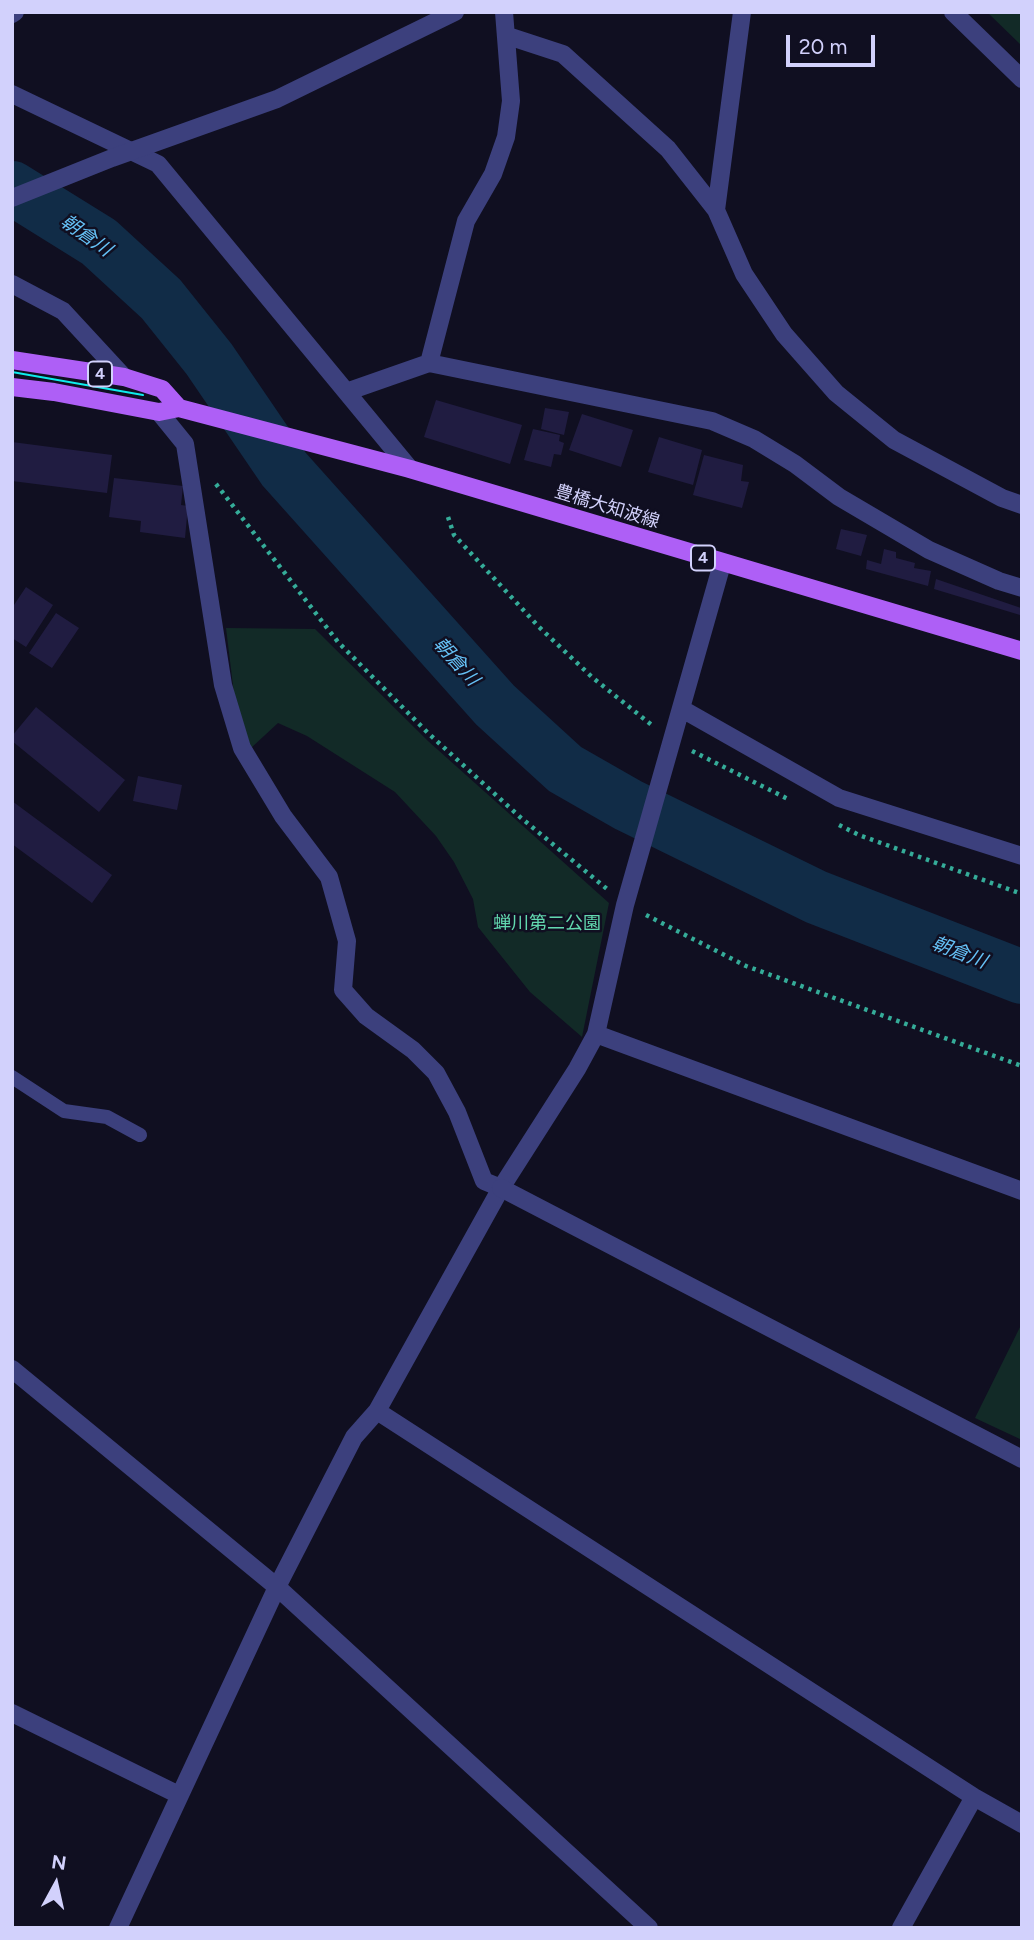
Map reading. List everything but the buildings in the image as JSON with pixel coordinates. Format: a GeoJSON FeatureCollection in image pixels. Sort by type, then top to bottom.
{"type":"FeatureCollection","features":[{"type":"Feature","properties":{"kind":"main road","name":"豊橋大知波線"},"geometry":{"type":"LineString","coordinates":[[12,360],[124,377],[162,389],[179,408]]}},
{"type":"Feature","properties":{"kind":"main road","name":"豊橋大知波線"},"geometry":{"type":"LineString","coordinates":[[12,387],[54,392],[159,412],[179,408],[410,469],[722,564],[1022,651]]}},
{"type":"Feature","properties":{"kind":"street"},"geometry":{"type":"LineString","coordinates":[[12,198],[112,158],[277,99],[455,12]]}},
{"type":"Feature","properties":{"kind":"street"},"geometry":{"type":"LineString","coordinates":[[429,363],[466,221],[492,174],[506,137],[511,102],[505,12]]}},
{"type":"Feature","properties":{"kind":"street"},"geometry":{"type":"LineString","coordinates":[[716,210],[742,12]]}},
{"type":"Feature","properties":{"kind":"street"},"geometry":{"type":"LineString","coordinates":[[953,12],[1022,79]]}},
{"type":"Feature","properties":{"kind":"street"},"geometry":{"type":"LineString","coordinates":[[508,36],[563,54],[668,149],[716,210],[744,274],[784,334],[836,393],[894,440],[1002,498],[1022,505]]}},
{"type":"Feature","properties":{"kind":"street"},"geometry":{"type":"LineString","coordinates":[[12,94],[158,164],[206,226],[349,391],[410,469]]}},
{"type":"Feature","properties":{"kind":"street"},"geometry":{"type":"LineString","coordinates":[[12,284],[63,311],[124,377]]}},
{"type":"Feature","properties":{"kind":"street"},"geometry":{"type":"LineString","coordinates":[[349,391],[429,363],[712,421],[764,445],[839,497],[929,550],[999,581],[1022,588]]}},
{"type":"Feature","properties":{"kind":"street"},"geometry":{"type":"LineString","coordinates":[[159,412],[185,444],[223,685],[242,748],[283,816],[329,877],[347,942],[343,990],[366,1016],[413,1050],[436,1073],[457,1112],[484,1181],[1022,1459]]}},
{"type":"Feature","properties":{"kind":"street"},"geometry":{"type":"LineString","coordinates":[[118,1928],[277,1587],[354,1437],[377,1411],[501,1188],[578,1069],[596,1034],[627,897],[722,564]]}},
{"type":"Feature","properties":{"kind":"street"},"geometry":{"type":"LineString","coordinates":[[682,709],[839,797],[1022,856]]}},
{"type":"Feature","properties":{"kind":"street"},"geometry":{"type":"LineString","coordinates":[[596,1034],[1022,1191]]}},
{"type":"Feature","properties":{"kind":"street"},"geometry":{"type":"LineString","coordinates":[[12,1369],[277,1587],[649,1928]]}},
{"type":"Feature","properties":{"kind":"street"},"geometry":{"type":"LineString","coordinates":[[377,1411],[974,1797],[1022,1824]]}},
{"type":"Feature","properties":{"kind":"street"},"geometry":{"type":"LineString","coordinates":[[12,1713],[179,1795]]}},
{"type":"Feature","properties":{"kind":"street"},"geometry":{"type":"LineString","coordinates":[[901,1928],[974,1797]]}},
{"type":"Feature","properties":{"kind":"lane"},"geometry":{"type":"LineString","coordinates":[[12,1077],[64,1111],[107,1117],[140,1135]]}},
{"type":"Feature","properties":{"kind":"path"},"geometry":{"type":"LineString","coordinates":[[211,477],[338,642],[428,733],[489,789],[627,897],[746,966],[1022,1066]]}},
{"type":"Feature","properties":{"kind":"path"},"geometry":{"type":"LineString","coordinates":[[448,517],[454,535],[539,627],[593,678],[656,729]]}},
{"type":"Feature","properties":{"kind":"green space"},"geometry":{"type":"Polygon","coordinates":[[[987,12],[1022,12],[1022,46],[987,12]]]}},
{"type":"Feature","properties":{"kind":"green space","name":"蝉川第二公園"},"geometry":{"type":"Polygon","coordinates":[[[226,628],[315,629],[428,741],[609,903],[582,1037],[530,992],[478,927],[473,899],[454,862],[436,836],[395,792],[307,736],[278,723],[251,748],[235,702],[226,628]]]}},
{"type":"Feature","properties":{"kind":"green space"},"geometry":{"type":"Polygon","coordinates":[[[1022,1323],[1022,1440],[975,1418],[1022,1323]]]}},
{"type":"Feature","properties":{"kind":"waterway","name":"朝倉川"},"geometry":{"type":"LineString","coordinates":[[12,188],[99,242],[161,299],[209,359],[284,469],[495,705],[565,769],[628,805],[816,897],[1022,977]]}},
{"type":"Feature","properties":{"kind":"tram line"},"geometry":{"type":"LineString","coordinates":[[12,372],[143,395]]}}]}
